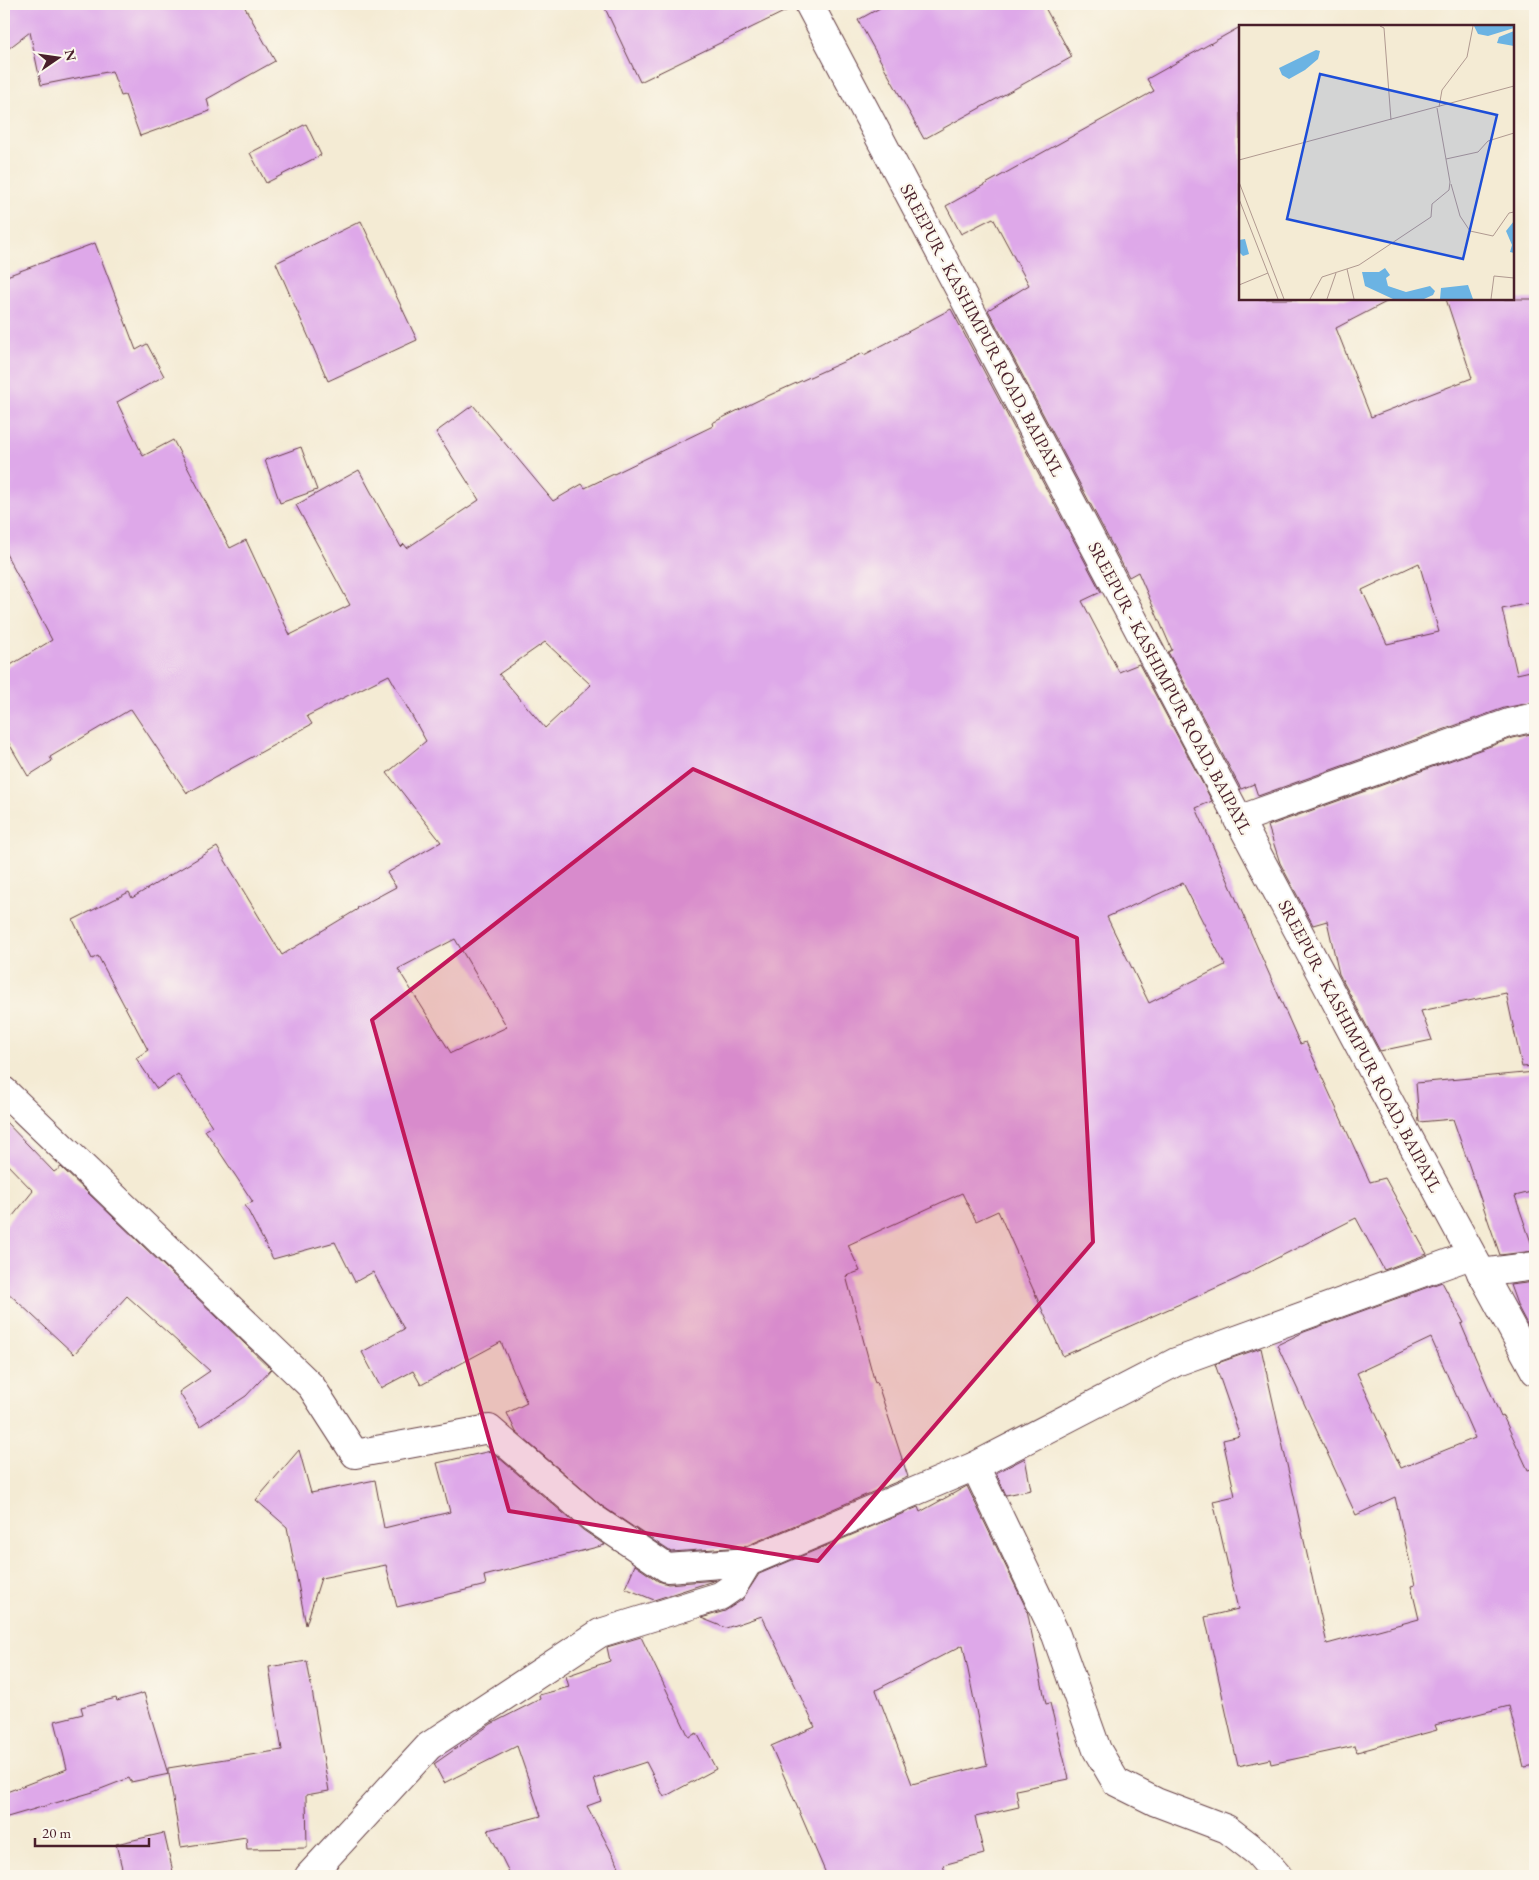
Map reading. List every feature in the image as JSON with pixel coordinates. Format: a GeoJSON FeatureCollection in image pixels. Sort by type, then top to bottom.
{"type":"FeatureCollection","features":[{"type":"Feature","properties":{"kind":"street","name":"SREEPUR - KASHIMPUR ROAD, BAIPAYL"},"geometry":{"type":"LineString","coordinates":[[809,4],[1132,613],[1238,820],[1535,1371]]}},
{"type":"Feature","properties":{"kind":"street"},"geometry":{"type":"LineString","coordinates":[[1238,820],[1500,726],[1535,716]]}},
{"type":"Feature","properties":{"kind":"street"},"geometry":{"type":"LineString","coordinates":[[4,1091],[311,1386],[355,1454],[489,1429],[593,1518],[667,1568],[748,1562],[975,1466],[1176,1362],[1476,1264],[1535,1266]]}},
{"type":"Feature","properties":{"kind":"street"},"geometry":{"type":"LineString","coordinates":[[975,1466],[1056,1635],[1097,1750],[1116,1782],[1156,1802],[1228,1829],[1258,1853],[1278,1876]]}},
{"type":"Feature","properties":{"kind":"street"},"geometry":{"type":"LineString","coordinates":[[309,1876],[429,1746],[600,1633],[720,1596],[733,1587],[748,1562]]}},
{"type":"Feature","properties":{"kind":"highlighted area"},"geometry":{"type":"Polygon","coordinates":[[[693,769],[1077,938],[1093,1242],[818,1561],[509,1511],[372,1020],[693,769]]]}},
{"type":"Feature","properties":{"kind":"building"},"geometry":{"type":"Polygon","coordinates":[[[4,4],[243,4],[275,61],[207,99],[210,111],[140,136],[125,95],[121,96],[112,71],[41,85],[30,32],[4,52],[4,4]]]}},
{"type":"Feature","properties":{"kind":"building"},"geometry":{"type":"Polygon","coordinates":[[[603,4],[793,4],[794,7],[640,82],[603,4]]]}},
{"type":"Feature","properties":{"kind":"building"},"geometry":{"type":"Polygon","coordinates":[[[887,4],[1043,4],[1072,57],[924,139],[858,20],[887,4]]]}},
{"type":"Feature","properties":{"kind":"building"},"geometry":{"type":"Polygon","coordinates":[[[1239,28],[1239,300],[1390,300],[1336,328],[1371,417],[1472,378],[1446,300],[1535,299],[1535,602],[1502,609],[1517,674],[1535,670],[1535,702],[1504,708],[1258,796],[1254,784],[1241,789],[1168,652],[1172,650],[1138,572],[1129,577],[988,310],[1029,285],[993,218],[961,234],[946,206],[1154,91],[1147,79],[1239,28]],[[1419,563],[1362,590],[1387,644],[1439,632],[1419,563]]]}},
{"type":"Feature","properties":{"kind":"building"},"geometry":{"type":"Polygon","coordinates":[[[306,124],[321,155],[266,183],[250,153],[306,124]]]}},
{"type":"Feature","properties":{"kind":"building"},"geometry":{"type":"Polygon","coordinates":[[[361,221],[417,340],[328,381],[276,263],[361,221]]]}},
{"type":"Feature","properties":{"kind":"building"},"geometry":{"type":"Polygon","coordinates":[[[95,243],[136,350],[147,344],[164,376],[117,402],[143,456],[173,440],[230,548],[246,540],[290,635],[350,605],[296,505],[359,470],[401,547],[404,544],[407,548],[479,500],[436,432],[473,405],[553,501],[582,484],[585,488],[713,426],[712,423],[761,399],[863,353],[864,355],[951,309],[1101,592],[1082,601],[1119,672],[1139,664],[1212,801],[1196,808],[1300,1044],[1306,1042],[1370,1182],[1385,1178],[1427,1254],[1384,1270],[1356,1218],[1236,1279],[1063,1356],[998,1211],[976,1221],[962,1193],[848,1245],[860,1271],[846,1276],[875,1383],[877,1382],[908,1477],[744,1547],[671,1552],[602,1506],[516,1432],[507,1413],[527,1403],[501,1342],[421,1385],[413,1371],[381,1388],[362,1352],[404,1329],[373,1272],[355,1282],[335,1242],[273,1259],[245,1205],[253,1202],[205,1130],[212,1126],[178,1074],[157,1089],[136,1058],[148,1050],[98,956],[92,959],[73,920],[129,892],[132,898],[217,847],[282,955],[357,908],[396,887],[387,873],[441,842],[387,773],[426,741],[389,675],[307,716],[312,724],[187,793],[131,709],[50,757],[52,761],[28,776],[4,735],[4,669],[52,640],[4,550],[4,277],[95,243]],[[545,642],[499,674],[545,728],[591,685],[545,642]],[[1183,883],[1107,917],[1149,1003],[1225,965],[1183,883]],[[455,939],[398,969],[451,1053],[507,1027],[455,939]]]}},
{"type":"Feature","properties":{"kind":"building"},"geometry":{"type":"Polygon","coordinates":[[[301,447],[317,490],[280,503],[265,460],[301,447]]]}},
{"type":"Feature","properties":{"kind":"building"},"geometry":{"type":"Polygon","coordinates":[[[1535,733],[1535,1066],[1522,1067],[1506,993],[1421,1011],[1432,1040],[1380,1051],[1339,974],[1327,921],[1313,925],[1280,863],[1268,826],[1513,738],[1535,733]]]}},
{"type":"Feature","properties":{"kind":"building"},"geometry":{"type":"Polygon","coordinates":[[[1535,1072],[1535,1191],[1515,1196],[1534,1251],[1500,1255],[1453,1119],[1419,1122],[1416,1083],[1535,1072]]]}},
{"type":"Feature","properties":{"kind":"building"},"geometry":{"type":"Polygon","coordinates":[[[4,1120],[54,1172],[61,1167],[271,1369],[246,1396],[200,1426],[179,1392],[210,1371],[127,1296],[74,1354],[4,1289],[4,1227],[33,1191],[4,1161],[4,1120]]]}},
{"type":"Feature","properties":{"kind":"building"},"geometry":{"type":"Polygon","coordinates":[[[1442,1282],[1464,1323],[1461,1324],[1501,1417],[1503,1416],[1528,1470],[1535,1468],[1535,1765],[1524,1767],[1509,1706],[1435,1725],[1437,1730],[1357,1752],[1355,1746],[1271,1764],[1270,1759],[1238,1766],[1205,1617],[1238,1609],[1213,1501],[1235,1496],[1223,1440],[1240,1436],[1215,1364],[1261,1348],[1327,1644],[1419,1619],[1411,1586],[1415,1585],[1395,1497],[1356,1515],[1277,1345],[1304,1332],[1442,1282]],[[1431,1338],[1357,1373],[1401,1468],[1475,1438],[1431,1338]]]}},
{"type":"Feature","properties":{"kind":"building"},"geometry":{"type":"Polygon","coordinates":[[[1535,1282],[1535,1339],[1518,1307],[1510,1285],[1535,1282]]]}},
{"type":"Feature","properties":{"kind":"building"},"geometry":{"type":"Polygon","coordinates":[[[299,1450],[311,1493],[375,1480],[384,1528],[450,1512],[437,1463],[491,1451],[583,1530],[605,1545],[484,1576],[486,1585],[397,1607],[386,1565],[321,1578],[306,1625],[287,1527],[256,1500],[299,1450]]]}},
{"type":"Feature","properties":{"kind":"building"},"geometry":{"type":"Polygon","coordinates":[[[1025,1458],[1031,1490],[1006,1495],[996,1473],[1025,1458]]]}},
{"type":"Feature","properties":{"kind":"building"},"geometry":{"type":"Polygon","coordinates":[[[967,1486],[1027,1610],[1046,1704],[1050,1703],[1069,1779],[1016,1790],[1019,1807],[975,1817],[984,1854],[943,1865],[946,1876],[827,1876],[771,1746],[815,1727],[762,1616],[726,1628],[701,1618],[725,1611],[742,1600],[759,1574],[918,1507],[920,1512],[967,1486]],[[963,1645],[876,1690],[912,1784],[987,1765],[963,1645]]]}},
{"type":"Feature","properties":{"kind":"building"},"geometry":{"type":"Polygon","coordinates":[[[635,1565],[658,1581],[668,1584],[716,1580],[654,1600],[625,1588],[635,1565]]]}},
{"type":"Feature","properties":{"kind":"building"},"geometry":{"type":"Polygon","coordinates":[[[641,1637],[689,1737],[697,1733],[716,1769],[664,1797],[646,1762],[594,1779],[601,1801],[587,1806],[624,1876],[511,1876],[488,1830],[541,1816],[517,1746],[444,1783],[434,1764],[491,1724],[540,1699],[539,1695],[569,1687],[566,1676],[610,1661],[607,1647],[641,1637]]]}},
{"type":"Feature","properties":{"kind":"building"},"geometry":{"type":"Polygon","coordinates":[[[307,1661],[329,1791],[306,1795],[307,1848],[247,1849],[246,1837],[181,1847],[169,1774],[131,1782],[129,1778],[93,1792],[4,1818],[4,1793],[67,1769],[55,1721],[83,1714],[81,1707],[116,1698],[117,1701],[144,1693],[168,1774],[168,1768],[282,1750],[269,1667],[307,1661]]]}},
{"type":"Feature","properties":{"kind":"building"},"geometry":{"type":"Polygon","coordinates":[[[164,1833],[174,1876],[124,1876],[116,1844],[164,1833]]]}}]}
